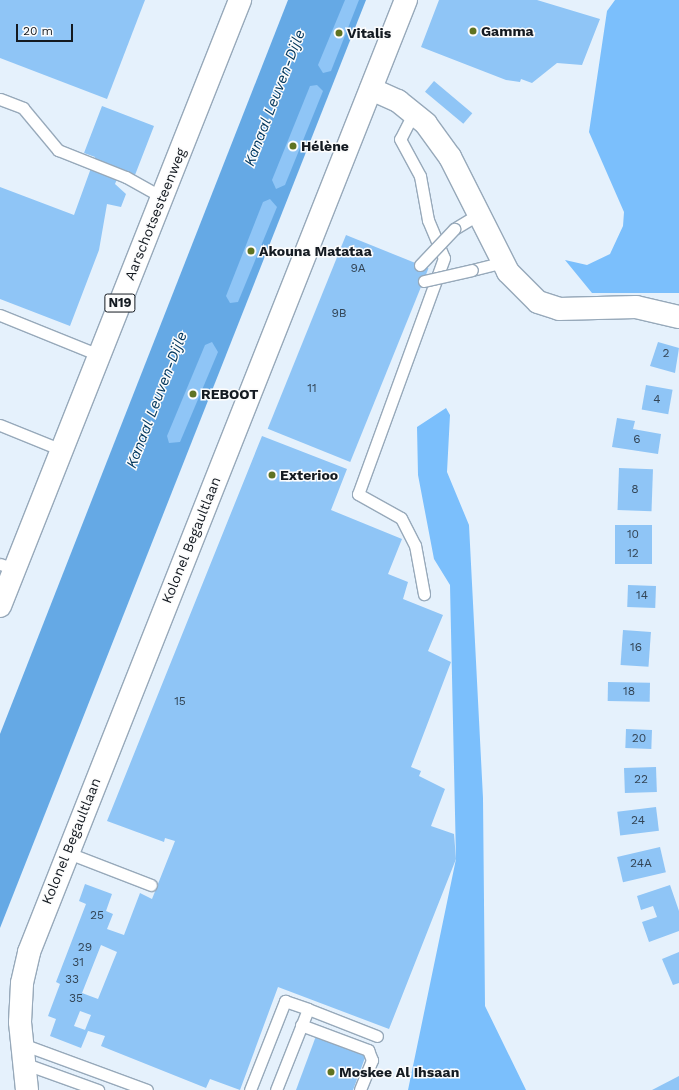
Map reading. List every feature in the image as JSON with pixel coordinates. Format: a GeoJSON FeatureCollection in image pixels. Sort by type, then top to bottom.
{"type":"FeatureCollection","features":[{"type":"Feature","properties":{"kind":"street","name":"Aarschotsesteenweg"},"geometry":{"type":"LineString","coordinates":[[0,606],[7,566],[62,450],[240,0]]}},
{"type":"Feature","properties":{"kind":"street","name":"Kolonel Begaultlaan"},"geometry":{"type":"LineString","coordinates":[[27,1090],[23,1053],[22,983],[29,952],[66,852],[406,0]]}},
{"type":"Feature","properties":{"kind":"street"},"geometry":{"type":"LineString","coordinates":[[371,89],[398,101],[426,124],[450,157],[503,262],[520,288],[538,302],[559,309],[636,307],[679,317]]}},
{"type":"Feature","properties":{"kind":"lane"},"geometry":{"type":"LineString","coordinates":[[0,99],[23,108],[58,150],[126,177],[162,197]]}},
{"type":"Feature","properties":{"kind":"lane"},"geometry":{"type":"LineString","coordinates":[[413,114],[400,139],[420,176],[428,220],[444,258],[358,494],[401,518],[415,545],[424,594]]}},
{"type":"Feature","properties":{"kind":"lane"},"geometry":{"type":"LineString","coordinates":[[420,265],[454,229],[478,214]]}},
{"type":"Feature","properties":{"kind":"lane"},"geometry":{"type":"LineString","coordinates":[[424,281],[503,262]]}},
{"type":"Feature","properties":{"kind":"lane"},"geometry":{"type":"LineString","coordinates":[[0,315],[99,355]]}},
{"type":"Feature","properties":{"kind":"lane"},"geometry":{"type":"LineString","coordinates":[[0,425],[62,450]]}},
{"type":"Feature","properties":{"kind":"lane"},"geometry":{"type":"LineString","coordinates":[[66,852],[151,886]]}},
{"type":"Feature","properties":{"kind":"lane"},"geometry":{"type":"LineString","coordinates":[[250,1090],[285,1001],[377,1036]]}},
{"type":"Feature","properties":{"kind":"lane"},"geometry":{"type":"LineString","coordinates":[[276,1090],[308,1009]]}},
{"type":"Feature","properties":{"kind":"lane"},"geometry":{"type":"LineString","coordinates":[[301,1024],[368,1050],[372,1060],[360,1090]]}},
{"type":"Feature","properties":{"kind":"lane"},"geometry":{"type":"LineString","coordinates":[[23,1053],[98,1090]]}},
{"type":"Feature","properties":{"kind":"lane"},"geometry":{"type":"LineString","coordinates":[[23,1053],[147,1090]]}},
{"type":"Feature","properties":{"kind":"shaded area"},"geometry":{"type":"Polygon","coordinates":[[[615,0],[679,0],[679,293],[592,293],[565,260],[587,265],[610,254],[623,226],[624,212],[589,132],[607,11],[615,0]]]}},
{"type":"Feature","properties":{"kind":"shaded area"},"geometry":{"type":"Polygon","coordinates":[[[446,408],[450,415],[447,472],[469,525],[483,798],[485,1006],[526,1090],[408,1090],[456,859],[450,585],[434,559],[418,475],[417,427],[446,408]]]}},
{"type":"Feature","properties":{"kind":"water","name":"Kanaal Leuven-Dijle"},"geometry":{"type":"Polygon","coordinates":[[[288,0],[366,0],[0,928],[0,734],[288,0]]]}},
{"type":"Feature","properties":{"kind":"building"},"geometry":{"type":"Polygon","coordinates":[[[0,0],[145,0],[107,99],[0,58],[0,0]]]}},
{"type":"Feature","properties":{"kind":"building","name":"Vitalis"},"geometry":{"type":"Polygon","coordinates":[[[345,0],[359,0],[331,71],[323,73],[318,65],[345,0]]]}},
{"type":"Feature","properties":{"kind":"building"},"geometry":{"type":"Polygon","coordinates":[[[439,0],[537,0],[600,19],[582,65],[557,63],[532,83],[521,79],[520,82],[506,80],[421,47],[439,0]]]}},
{"type":"Feature","properties":{"kind":"building"},"geometry":{"type":"Polygon","coordinates":[[[434,81],[472,113],[463,124],[425,92],[434,81]]]}},
{"type":"Feature","properties":{"kind":"building","name":"Hélène"},"geometry":{"type":"Polygon","coordinates":[[[317,85],[323,91],[285,185],[276,189],[272,180],[310,86],[317,85]]]}},
{"type":"Feature","properties":{"kind":"building"},"geometry":{"type":"Polygon","coordinates":[[[102,106],[154,126],[135,175],[121,169],[115,184],[126,194],[121,207],[107,204],[99,250],[70,326],[0,299],[0,187],[74,215],[95,157],[84,153],[102,106]]]}},
{"type":"Feature","properties":{"kind":"building","name":"Akouna Matataa"},"geometry":{"type":"Polygon","coordinates":[[[270,199],[277,207],[238,302],[230,303],[226,296],[263,202],[270,199]]]}},
{"type":"Feature","properties":{"kind":"building"},"geometry":{"type":"Polygon","coordinates":[[[346,235],[429,268],[350,462],[268,429],[346,235]]]}},
{"type":"Feature","properties":{"kind":"building","name":"REBOOT"},"geometry":{"type":"Polygon","coordinates":[[[212,342],[218,352],[180,442],[169,443],[167,436],[205,345],[212,342]]]}},
{"type":"Feature","properties":{"kind":"building"},"geometry":{"type":"Polygon","coordinates":[[[658,342],[679,348],[675,373],[650,366],[658,342]]]}},
{"type":"Feature","properties":{"kind":"building"},"geometry":{"type":"Polygon","coordinates":[[[646,385],[673,390],[668,414],[642,410],[646,385]]]}},
{"type":"Feature","properties":{"kind":"building"},"geometry":{"type":"Polygon","coordinates":[[[617,418],[635,421],[633,429],[661,434],[658,454],[612,447],[617,418]]]}},
{"type":"Feature","properties":{"kind":"building"},"geometry":{"type":"Polygon","coordinates":[[[262,436],[347,469],[331,510],[402,539],[388,574],[408,582],[403,599],[443,615],[428,651],[451,662],[411,767],[421,771],[419,776],[445,789],[431,826],[454,834],[456,859],[389,1029],[278,987],[240,1090],[210,1079],[206,1088],[101,1046],[105,1036],[86,1030],[88,1031],[81,1048],[50,1036],[56,1019],[48,1016],[60,984],[56,982],[86,904],[79,901],[85,884],[112,894],[106,911],[113,914],[107,929],[124,935],[140,893],[152,899],[175,841],[165,838],[164,842],[107,821],[262,436]],[[101,945],[82,993],[98,999],[117,952],[101,945]],[[80,1011],[74,1026],[85,1030],[91,1015],[80,1011]]]}},
{"type":"Feature","properties":{"kind":"building"},"geometry":{"type":"Polygon","coordinates":[[[619,468],[653,469],[652,511],[618,510],[619,468]]]}},
{"type":"Feature","properties":{"kind":"building"},"geometry":{"type":"Polygon","coordinates":[[[615,525],[652,525],[652,564],[615,564],[615,525]]]}},
{"type":"Feature","properties":{"kind":"building"},"geometry":{"type":"Polygon","coordinates":[[[628,585],[656,586],[655,608],[627,607],[628,585]]]}},
{"type":"Feature","properties":{"kind":"building"},"geometry":{"type":"Polygon","coordinates":[[[623,630],[651,632],[648,667],[621,665],[623,630]]]}},
{"type":"Feature","properties":{"kind":"building"},"geometry":{"type":"Polygon","coordinates":[[[608,682],[650,683],[650,702],[608,701],[608,682]]]}},
{"type":"Feature","properties":{"kind":"building"},"geometry":{"type":"Polygon","coordinates":[[[626,729],[652,730],[651,749],[625,748],[626,729]]]}},
{"type":"Feature","properties":{"kind":"building"},"geometry":{"type":"Polygon","coordinates":[[[656,767],[657,792],[625,793],[624,768],[656,767]]]}},
{"type":"Feature","properties":{"kind":"building"},"geometry":{"type":"Polygon","coordinates":[[[656,807],[659,831],[620,836],[617,812],[656,807]]]}},
{"type":"Feature","properties":{"kind":"building"},"geometry":{"type":"Polygon","coordinates":[[[660,847],[666,872],[623,882],[617,857],[660,847]]]}},
{"type":"Feature","properties":{"kind":"building"},"geometry":{"type":"Polygon","coordinates":[[[670,885],[679,911],[679,931],[649,942],[642,922],[657,917],[653,906],[641,910],[637,896],[670,885]]]}},
{"type":"Feature","properties":{"kind":"building"},"geometry":{"type":"Polygon","coordinates":[[[679,952],[679,983],[673,985],[662,959],[679,952]]]}},
{"type":"Feature","properties":{"kind":"building","name":"Moskee Al Ihsaan"},"geometry":{"type":"Polygon","coordinates":[[[316,1036],[366,1055],[353,1090],[296,1090],[316,1036]]]}},
{"type":"Feature","properties":{"kind":"building"},"geometry":{"type":"Polygon","coordinates":[[[679,1076],[679,1090],[652,1090],[679,1076]]]}},
{"type":"Feature","properties":{"kind":"place","name":"Gamma"},"geometry":{"type":"Point","coordinates":[473,31]}},
{"type":"Feature","properties":{"kind":"place","name":"Vitalis"},"geometry":{"type":"Point","coordinates":[339,33]}},
{"type":"Feature","properties":{"kind":"place","name":"Hélène"},"geometry":{"type":"Point","coordinates":[293,146]}},
{"type":"Feature","properties":{"kind":"place","name":"Akouna Matataa"},"geometry":{"type":"Point","coordinates":[251,251]}},
{"type":"Feature","properties":{"kind":"place","name":"REBOOT"},"geometry":{"type":"Point","coordinates":[193,394]}},
{"type":"Feature","properties":{"kind":"place","name":"Exterioo"},"geometry":{"type":"Point","coordinates":[272,475]}},
{"type":"Feature","properties":{"kind":"place","name":"Moskee Al Ihsaan"},"geometry":{"type":"Point","coordinates":[331,1072]}}]}
